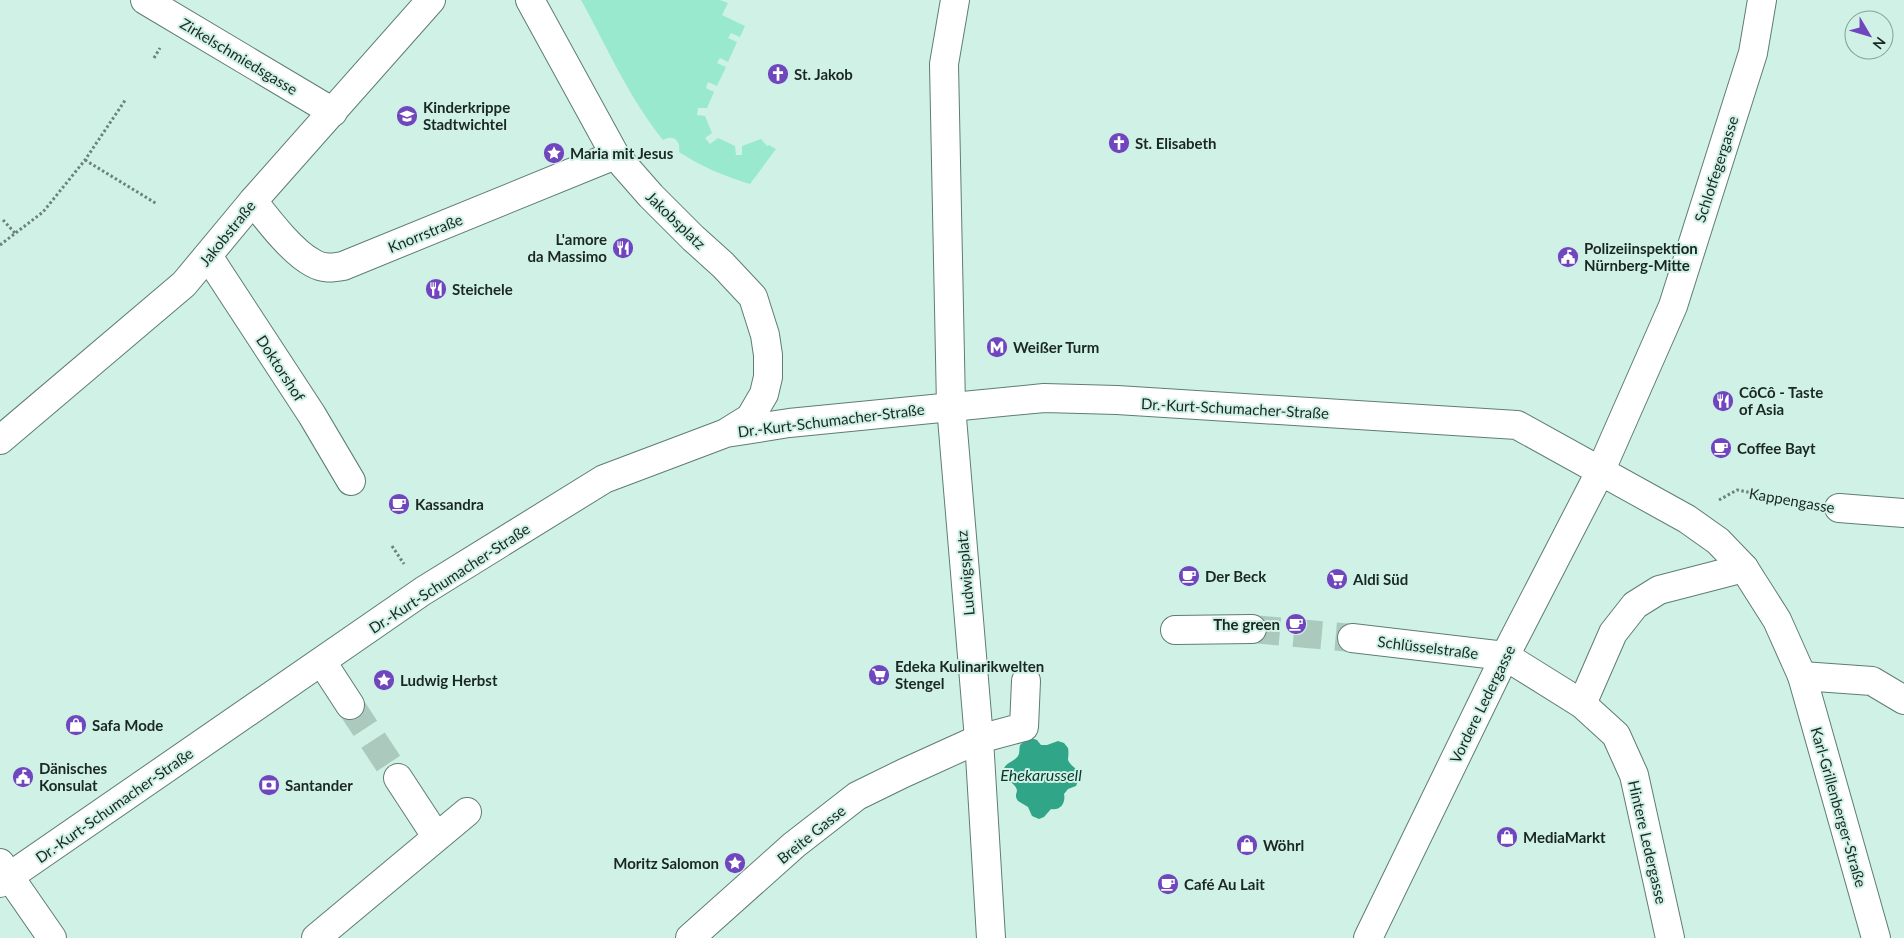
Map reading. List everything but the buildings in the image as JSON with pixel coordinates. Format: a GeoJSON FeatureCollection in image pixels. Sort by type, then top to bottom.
{"type":"FeatureCollection","features":[{"type":"Feature","properties":{"kind":"street","name":"Zirkelschmiedsgasse"},"geometry":{"type":"LineString","coordinates":[[145,0],[334,112]]}},
{"type":"Feature","properties":{"kind":"street","name":"Jakobstraße"},"geometry":{"type":"LineString","coordinates":[[0,440],[184,284],[252,202],[334,112],[431,0]]}},
{"type":"Feature","properties":{"kind":"street","name":"Jakobsplatz"},"geometry":{"type":"LineString","coordinates":[[530,0],[615,155],[651,196],[741,282],[753,297],[760,316],[768,355],[768,376],[764,394],[750,418],[726,433]]}},
{"type":"Feature","properties":{"kind":"street"},"geometry":{"type":"LineString","coordinates":[[951,406],[944,64],[955,0]]}},
{"type":"Feature","properties":{"kind":"street","name":"Schlotfegergasse"},"geometry":{"type":"LineString","coordinates":[[1600,472],[1673,306],[1753,54],[1762,0]]}},
{"type":"Feature","properties":{"kind":"street","name":"Knorrstraße"},"geometry":{"type":"LineString","coordinates":[[252,202],[283,237],[305,258],[312,263],[331,268],[343,266],[615,155]]}},
{"type":"Feature","properties":{"kind":"street","name":"Doktorshof"},"geometry":{"type":"LineString","coordinates":[[208,256],[312,415],[350,481]]}},
{"type":"Feature","properties":{"kind":"street","name":"Dr.-Kurt-Schumacher-Straße"},"geometry":{"type":"LineString","coordinates":[[3,875],[322,662],[423,591],[604,479],[726,433],[789,423],[951,406],[1053,398],[1117,400],[1516,425],[1600,472]]}},
{"type":"Feature","properties":{"kind":"street","name":"Ludwigsplatz"},"geometry":{"type":"LineString","coordinates":[[951,406],[979,739],[991,938]]}},
{"type":"Feature","properties":{"kind":"street","name":"Karl-Grillenberger-Straße"},"geometry":{"type":"LineString","coordinates":[[1600,472],[1687,519],[1718,541],[1744,568],[1777,620],[1802,676],[1876,938]]}},
{"type":"Feature","properties":{"kind":"street","name":"Vordere Ledergasse"},"geometry":{"type":"LineString","coordinates":[[1368,938],[1504,656],[1600,472]]}},
{"type":"Feature","properties":{"kind":"street","name":"Kappengasse"},"geometry":{"type":"LineString","coordinates":[[1839,508],[1904,513]]}},
{"type":"Feature","properties":{"kind":"street"},"geometry":{"type":"LineString","coordinates":[[1582,704],[1613,632],[1636,605],[1659,590],[1744,568]]}},
{"type":"Feature","properties":{"kind":"street"},"geometry":{"type":"LineString","coordinates":[[1175,630],[1252,629]]}},
{"type":"Feature","properties":{"kind":"street","name":"Schlüsselstraße"},"geometry":{"type":"LineString","coordinates":[[1352,638],[1504,656]]}},
{"type":"Feature","properties":{"kind":"street","name":"Hintere Ledergasse"},"geometry":{"type":"LineString","coordinates":[[1504,656],[1582,704],[1616,735],[1634,775],[1670,938]]}},
{"type":"Feature","properties":{"kind":"street"},"geometry":{"type":"LineString","coordinates":[[322,662],[350,705]]}},
{"type":"Feature","properties":{"kind":"street"},"geometry":{"type":"LineString","coordinates":[[1802,676],[1872,681],[1904,700]]}},
{"type":"Feature","properties":{"kind":"street"},"geometry":{"type":"LineString","coordinates":[[979,739],[1024,727],[1026,681]]}},
{"type":"Feature","properties":{"kind":"street","name":"Breite Gasse"},"geometry":{"type":"LineString","coordinates":[[690,938],[794,845],[857,796],[979,739]]}},
{"type":"Feature","properties":{"kind":"street"},"geometry":{"type":"LineString","coordinates":[[398,778],[436,836]]}},
{"type":"Feature","properties":{"kind":"street"},"geometry":{"type":"LineString","coordinates":[[316,938],[467,812]]}},
{"type":"Feature","properties":{"kind":"street"},"geometry":{"type":"LineString","coordinates":[[3,875],[52,938]]}},
{"type":"Feature","properties":{"kind":"path"},"geometry":{"type":"LineString","coordinates":[[0,245],[43,212],[84,160],[126,99]]}},
{"type":"Feature","properties":{"kind":"path"},"geometry":{"type":"LineString","coordinates":[[84,160],[157,204]]}},
{"type":"Feature","properties":{"kind":"path"},"geometry":{"type":"LineString","coordinates":[[3,220],[16,234]]}},
{"type":"Feature","properties":{"kind":"path","name":"Kappengasse"},"geometry":{"type":"LineString","coordinates":[[1687,519],[1737,490],[1839,508]]}},
{"type":"Feature","properties":{"kind":"shaded area"},"geometry":{"type":"Polygon","coordinates":[[[581,0],[720,0],[728,3],[722,15],[745,26],[740,37],[731,33],[728,38],[737,42],[728,62],[720,58],[717,63],[726,67],[717,86],[708,82],[706,88],[714,92],[707,108],[698,108],[697,115],[705,116],[712,133],[705,138],[710,144],[718,138],[735,146],[736,155],[742,155],[742,146],[761,139],[767,146],[769,145],[776,149],[750,184],[713,171],[679,152],[679,144],[676,139],[667,138],[663,140],[629,90],[581,0]]]}},
{"type":"Feature","properties":{"kind":"water","name":"Ehekarussell"},"geometry":{"type":"Polygon","coordinates":[[[1031,738],[1037,740],[1041,745],[1058,741],[1064,743],[1068,748],[1068,760],[1080,776],[1076,786],[1068,789],[1064,794],[1062,806],[1057,809],[1051,809],[1044,817],[1039,819],[1032,816],[1028,807],[1018,801],[1016,788],[1004,775],[1004,768],[1018,756],[1020,745],[1031,738]]]}},
{"type":"Feature","properties":{"kind":"tunnel"},"geometry":{"type":"LineString","coordinates":[[1252,629],[1352,638]]}},
{"type":"Feature","properties":{"kind":"tunnel"},"geometry":{"type":"LineString","coordinates":[[350,705],[398,778]]}},
{"type":"Feature","properties":{"kind":"place","name":"St. Jakob"},"geometry":{"type":"Point","coordinates":[778,74]}},
{"type":"Feature","properties":{"kind":"place","name":"Kinderkrippe Stadtwichtel"},"geometry":{"type":"Point","coordinates":[407,116]}},
{"type":"Feature","properties":{"kind":"place","name":"St. Elisabeth"},"geometry":{"type":"Point","coordinates":[1119,143]}},
{"type":"Feature","properties":{"kind":"place","name":"Maria mit Jesus"},"geometry":{"type":"Point","coordinates":[554,153]}},
{"type":"Feature","properties":{"kind":"place","name":"L'amore da Massimo"},"geometry":{"type":"Point","coordinates":[623,248]}},
{"type":"Feature","properties":{"kind":"place","name":"Polizeiinspektion Nürnberg-Mitte"},"geometry":{"type":"Point","coordinates":[1568,257]}},
{"type":"Feature","properties":{"kind":"place","name":"Steichele"},"geometry":{"type":"Point","coordinates":[436,289]}},
{"type":"Feature","properties":{"kind":"place","name":"Weißer Turm"},"geometry":{"type":"Point","coordinates":[997,347]}},
{"type":"Feature","properties":{"kind":"place","name":"CôCô - Taste of Asia"},"geometry":{"type":"Point","coordinates":[1723,401]}},
{"type":"Feature","properties":{"kind":"place","name":"Coffee Bayt"},"geometry":{"type":"Point","coordinates":[1721,448]}},
{"type":"Feature","properties":{"kind":"place","name":"Kassandra"},"geometry":{"type":"Point","coordinates":[399,504]}},
{"type":"Feature","properties":{"kind":"place","name":"Der Beck"},"geometry":{"type":"Point","coordinates":[1189,576]}},
{"type":"Feature","properties":{"kind":"place","name":"Aldi Süd"},"geometry":{"type":"Point","coordinates":[1337,579]}},
{"type":"Feature","properties":{"kind":"place","name":"The green"},"geometry":{"type":"Point","coordinates":[1296,624]}},
{"type":"Feature","properties":{"kind":"place","name":"Edeka Kulinarikwelten Stengel"},"geometry":{"type":"Point","coordinates":[879,675]}},
{"type":"Feature","properties":{"kind":"place","name":"Ludwig Herbst"},"geometry":{"type":"Point","coordinates":[384,680]}},
{"type":"Feature","properties":{"kind":"place","name":"Safa Mode"},"geometry":{"type":"Point","coordinates":[76,725]}},
{"type":"Feature","properties":{"kind":"place","name":"Dänisches Konsulat"},"geometry":{"type":"Point","coordinates":[23,777]}},
{"type":"Feature","properties":{"kind":"place","name":"Santander"},"geometry":{"type":"Point","coordinates":[269,785]}},
{"type":"Feature","properties":{"kind":"place","name":"MediaMarkt"},"geometry":{"type":"Point","coordinates":[1507,837]}},
{"type":"Feature","properties":{"kind":"place","name":"Wöhrl"},"geometry":{"type":"Point","coordinates":[1247,845]}},
{"type":"Feature","properties":{"kind":"place","name":"Moritz Salomon"},"geometry":{"type":"Point","coordinates":[735,863]}},
{"type":"Feature","properties":{"kind":"place","name":"Café Au Lait"},"geometry":{"type":"Point","coordinates":[1168,884]}}]}
